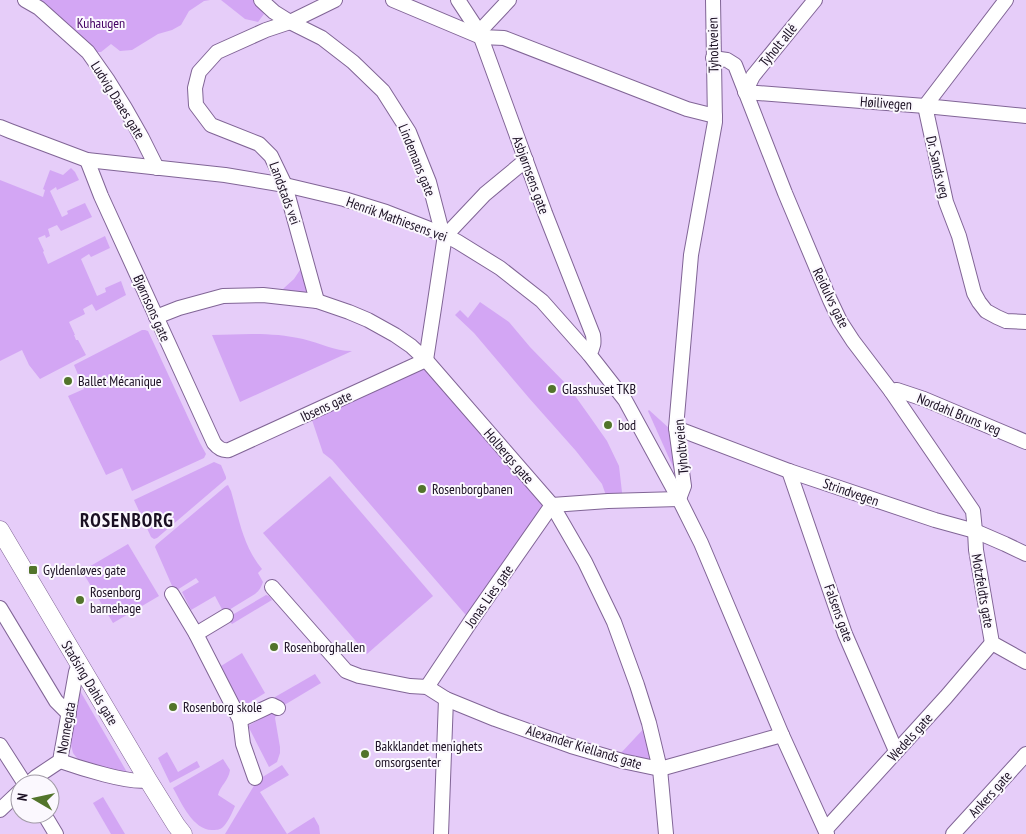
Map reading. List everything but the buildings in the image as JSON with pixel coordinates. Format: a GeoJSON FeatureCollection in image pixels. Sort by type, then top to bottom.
{"type":"FeatureCollection","features":[{"type":"Feature","properties":{"kind":"main road","name":"Stadsing Dahls gate"},"geometry":{"type":"LineString","coordinates":[[0,530],[148,780],[183,834]]}},
{"type":"Feature","properties":{"kind":"street","name":"Ludvig Daaes gate"},"geometry":{"type":"LineString","coordinates":[[24,0],[39,8],[88,52],[125,108],[157,168]]}},
{"type":"Feature","properties":{"kind":"street","name":"Lindemans gate"},"geometry":{"type":"LineString","coordinates":[[261,0],[274,12],[322,38],[353,62],[383,91],[409,132],[429,182],[444,235],[426,360]]}},
{"type":"Feature","properties":{"kind":"street","name":"Landstads vei"},"geometry":{"type":"LineString","coordinates":[[317,301],[285,185],[272,156],[259,144],[211,125],[196,105],[195,88],[199,72],[217,52],[266,30],[290,22],[336,0]]}},
{"type":"Feature","properties":{"kind":"street"},"geometry":{"type":"LineString","coordinates":[[393,0],[480,34],[504,38],[687,109],[715,116]]}},
{"type":"Feature","properties":{"kind":"street","name":"Asbjørnsens gate"},"geometry":{"type":"LineString","coordinates":[[458,0],[480,34],[545,213],[593,334],[593,349],[589,354]]}},
{"type":"Feature","properties":{"kind":"street"},"geometry":{"type":"LineString","coordinates":[[480,34],[509,0]]}},
{"type":"Feature","properties":{"kind":"street","name":"Tyholtveien"},"geometry":{"type":"LineString","coordinates":[[679,499],[684,486],[676,428],[691,254],[715,116],[713,0]]}},
{"type":"Feature","properties":{"kind":"street","name":"Tyholt allé"},"geometry":{"type":"LineString","coordinates":[[745,92],[753,76],[814,0]]}},
{"type":"Feature","properties":{"kind":"street"},"geometry":{"type":"LineString","coordinates":[[925,106],[1006,0]]}},
{"type":"Feature","properties":{"kind":"street","name":"Reidulvs gate"},"geometry":{"type":"LineString","coordinates":[[714,58],[728,60],[735,65],[785,193],[840,321],[973,512],[975,531]]}},
{"type":"Feature","properties":{"kind":"street","name":"Høilivegen"},"geometry":{"type":"LineString","coordinates":[[745,92],[1026,116]]}},
{"type":"Feature","properties":{"kind":"street","name":"Dr. Sands veg"},"geometry":{"type":"LineString","coordinates":[[925,106],[946,202],[959,236],[976,298],[986,311],[997,317],[1006,321],[1026,322]]}},
{"type":"Feature","properties":{"kind":"street","name":"Henrik Mathiesens vei"},"geometry":{"type":"LineString","coordinates":[[0,127],[87,160],[225,175],[285,185],[344,199],[386,212],[444,235],[500,268],[542,301],[589,354],[625,400],[679,499]]}},
{"type":"Feature","properties":{"kind":"street","name":"Bjørnsons gate"},"geometry":{"type":"LineString","coordinates":[[87,160],[101,196],[214,443],[218,448],[225,451]]}},
{"type":"Feature","properties":{"kind":"street"},"geometry":{"type":"LineString","coordinates":[[444,235],[485,194],[526,160]]}},
{"type":"Feature","properties":{"kind":"street","name":"Holbergs gate"},"geometry":{"type":"LineString","coordinates":[[156,318],[179,308],[223,296],[263,295],[317,301],[368,320],[411,346],[426,360],[552,505],[586,562],[614,622],[649,723],[660,769],[666,834]]}},
{"type":"Feature","properties":{"kind":"street","name":"Ibsens gate"},"geometry":{"type":"LineString","coordinates":[[225,451],[426,360]]}},
{"type":"Feature","properties":{"kind":"street","name":"Nordahl Bruns veg"},"geometry":{"type":"LineString","coordinates":[[891,392],[897,390],[924,399],[1026,442]]}},
{"type":"Feature","properties":{"kind":"street","name":"Strindvegen"},"geometry":{"type":"LineString","coordinates":[[676,428],[789,471],[935,520],[975,531],[1026,554]]}},
{"type":"Feature","properties":{"kind":"street","name":"Falsens gate"},"geometry":{"type":"LineString","coordinates":[[789,471],[845,634],[896,751]]}},
{"type":"Feature","properties":{"kind":"street"},"geometry":{"type":"LineString","coordinates":[[552,505],[679,499],[701,543],[782,735],[826,832]]}},
{"type":"Feature","properties":{"kind":"street","name":"Jonas Lies gate"},"geometry":{"type":"LineString","coordinates":[[427,687],[552,505]]}},
{"type":"Feature","properties":{"kind":"street","name":"Motzfeldts gate"},"geometry":{"type":"LineString","coordinates":[[975,531],[976,550],[992,643],[1026,662]]}},
{"type":"Feature","properties":{"kind":"street"},"geometry":{"type":"LineString","coordinates":[[272,587],[346,671],[359,676],[398,684],[427,687]]}},
{"type":"Feature","properties":{"kind":"street"},"geometry":{"type":"LineString","coordinates":[[172,594],[196,634],[240,720],[238,747],[254,778]]}},
{"type":"Feature","properties":{"kind":"street"},"geometry":{"type":"LineString","coordinates":[[0,608],[56,701],[69,714]]}},
{"type":"Feature","properties":{"kind":"street"},"geometry":{"type":"LineString","coordinates":[[196,634],[226,616]]}},
{"type":"Feature","properties":{"kind":"street","name":"Wedels gate"},"geometry":{"type":"LineString","coordinates":[[826,832],[992,643]]}},
{"type":"Feature","properties":{"kind":"street","name":"Nonnegata"},"geometry":{"type":"LineString","coordinates":[[40,774],[60,761],[76,672],[80,666]]}},
{"type":"Feature","properties":{"kind":"street","name":"Alexander Kiellands gate"},"geometry":{"type":"LineString","coordinates":[[427,687],[446,699],[571,746],[622,761],[660,769],[782,735]]}},
{"type":"Feature","properties":{"kind":"street"},"geometry":{"type":"LineString","coordinates":[[441,834],[446,699]]}},
{"type":"Feature","properties":{"kind":"street"},"geometry":{"type":"LineString","coordinates":[[240,720],[272,706],[278,708]]}},
{"type":"Feature","properties":{"kind":"street"},"geometry":{"type":"LineString","coordinates":[[0,745],[19,774]]}},
{"type":"Feature","properties":{"kind":"street","name":"Ankers gate"},"geometry":{"type":"LineString","coordinates":[[954,834],[1026,754]]}},
{"type":"Feature","properties":{"kind":"street","name":"Nonnegata"},"geometry":{"type":"LineString","coordinates":[[60,761],[136,781],[148,780]]}},
{"type":"Feature","properties":{"kind":"street"},"geometry":{"type":"LineString","coordinates":[[0,810],[10,800]]}},
{"type":"Feature","properties":{"kind":"green space","name":"Kuhaugen"},"geometry":{"type":"Polygon","coordinates":[[[35,0],[210,0],[204,1],[189,11],[181,25],[158,34],[132,50],[120,51],[111,44],[101,52],[92,52],[35,0]]]}},
{"type":"Feature","properties":{"kind":"green space"},"geometry":{"type":"Polygon","coordinates":[[[221,0],[256,0],[264,14],[258,22],[245,19],[221,0]]]}},
{"type":"Feature","properties":{"kind":"green space"},"geometry":{"type":"Polygon","coordinates":[[[71,168],[79,180],[57,190],[56,187],[50,191],[62,217],[68,214],[67,211],[85,203],[92,217],[61,231],[57,225],[48,229],[50,236],[46,238],[45,235],[38,238],[48,264],[105,236],[110,248],[91,257],[89,254],[81,259],[97,296],[106,292],[105,288],[121,281],[126,295],[96,311],[92,304],[83,309],[85,314],[69,322],[76,340],[78,340],[86,355],[40,379],[29,365],[22,350],[0,361],[0,180],[43,197],[45,190],[43,189],[50,170],[63,175],[71,168]]]}},
{"type":"Feature","properties":{"kind":"green space"},"geometry":{"type":"Polygon","coordinates":[[[304,264],[317,301],[278,296],[294,279],[304,264]]]}},
{"type":"Feature","properties":{"kind":"green space"},"geometry":{"type":"Polygon","coordinates":[[[480,302],[509,322],[530,347],[568,386],[607,441],[619,466],[623,501],[608,501],[602,484],[576,451],[474,333],[455,315],[460,310],[468,318],[480,302]]]}},
{"type":"Feature","properties":{"kind":"green space"},"geometry":{"type":"Polygon","coordinates":[[[142,330],[148,331],[206,454],[204,458],[132,491],[122,468],[106,475],[68,396],[84,389],[74,365],[142,330]]]}},
{"type":"Feature","properties":{"kind":"green space"},"geometry":{"type":"Polygon","coordinates":[[[251,334],[290,337],[339,350],[352,351],[240,402],[212,335],[251,334]]]}},
{"type":"Feature","properties":{"kind":"green space"},"geometry":{"type":"Polygon","coordinates":[[[426,360],[552,505],[471,621],[332,460],[323,453],[310,414],[426,360]]]}},
{"type":"Feature","properties":{"kind":"green space"},"geometry":{"type":"Polygon","coordinates":[[[648,411],[670,429],[678,478],[648,411]]]}},
{"type":"Feature","properties":{"kind":"green space"},"geometry":{"type":"Polygon","coordinates":[[[214,462],[221,465],[226,479],[157,538],[151,537],[134,500],[214,462]]]}},
{"type":"Feature","properties":{"kind":"green space"},"geometry":{"type":"Polygon","coordinates":[[[330,476],[433,596],[367,654],[263,533],[330,476]]]}},
{"type":"Feature","properties":{"kind":"green space"},"geometry":{"type":"Polygon","coordinates":[[[228,485],[246,542],[262,569],[258,573],[263,582],[255,594],[224,613],[215,596],[191,610],[182,592],[199,582],[196,578],[177,590],[173,588],[155,547],[228,485]]]}},
{"type":"Feature","properties":{"kind":"green space"},"geometry":{"type":"Polygon","coordinates":[[[128,544],[159,596],[113,623],[82,571],[128,544]]]}},
{"type":"Feature","properties":{"kind":"green space"},"geometry":{"type":"Polygon","coordinates":[[[266,595],[272,600],[232,624],[227,618],[266,595]]]}},
{"type":"Feature","properties":{"kind":"green space"},"geometry":{"type":"Polygon","coordinates":[[[242,653],[265,693],[242,707],[221,666],[242,653]]]}},
{"type":"Feature","properties":{"kind":"green space"},"geometry":{"type":"Polygon","coordinates":[[[315,674],[321,683],[281,707],[275,697],[315,674]]]}},
{"type":"Feature","properties":{"kind":"green space"},"geometry":{"type":"Polygon","coordinates":[[[79,689],[128,774],[80,762],[73,753],[70,741],[79,689]]]}},
{"type":"Feature","properties":{"kind":"green space"},"geometry":{"type":"Polygon","coordinates":[[[275,710],[277,713],[275,718],[280,753],[277,762],[269,767],[248,726],[275,710]]]}},
{"type":"Feature","properties":{"kind":"green space"},"geometry":{"type":"Polygon","coordinates":[[[649,723],[660,769],[620,754],[649,723]]]}},
{"type":"Feature","properties":{"kind":"green space"},"geometry":{"type":"Polygon","coordinates":[[[167,752],[178,772],[197,761],[200,767],[170,783],[158,758],[167,752]]]}},
{"type":"Feature","properties":{"kind":"green space"},"geometry":{"type":"Polygon","coordinates":[[[223,759],[230,770],[218,795],[235,806],[222,828],[215,830],[205,829],[188,814],[173,788],[223,759]]]}},
{"type":"Feature","properties":{"kind":"green space"},"geometry":{"type":"Polygon","coordinates":[[[282,765],[289,775],[260,792],[287,834],[225,834],[255,784],[282,765]]]}},
{"type":"Feature","properties":{"kind":"green space"},"geometry":{"type":"Polygon","coordinates":[[[103,797],[125,834],[111,834],[93,803],[103,797]]]}},
{"type":"Feature","properties":{"kind":"green space"},"geometry":{"type":"Polygon","coordinates":[[[314,817],[319,826],[320,834],[287,834],[314,817]]]}},
{"type":"Feature","properties":{"kind":"place","name":"Ballet Mécanique"},"geometry":{"type":"Point","coordinates":[68,381]}},
{"type":"Feature","properties":{"kind":"place","name":"Glasshuset TKB"},"geometry":{"type":"Point","coordinates":[552,389]}},
{"type":"Feature","properties":{"kind":"place","name":"bod"},"geometry":{"type":"Point","coordinates":[608,425]}},
{"type":"Feature","properties":{"kind":"place","name":"Rosenborgbanen"},"geometry":{"type":"Point","coordinates":[422,489]}},
{"type":"Feature","properties":{"kind":"place","name":"Gyldenløves gate"},"geometry":{"type":"Point","coordinates":[33,570]}},
{"type":"Feature","properties":{"kind":"place","name":"Rosenborg barnehage"},"geometry":{"type":"Point","coordinates":[80,600]}},
{"type":"Feature","properties":{"kind":"place","name":"Rosenborghallen"},"geometry":{"type":"Point","coordinates":[274,647]}},
{"type":"Feature","properties":{"kind":"place","name":"Rosenborg skole"},"geometry":{"type":"Point","coordinates":[173,707]}},
{"type":"Feature","properties":{"kind":"place","name":"Bakklandet menighets omsorgsenter"},"geometry":{"type":"Point","coordinates":[365,754]}},
{"type":"Feature","properties":{"kind":"district","name":"ROSENBORG"},"geometry":{"type":"Point","coordinates":[127,520]}}]}
